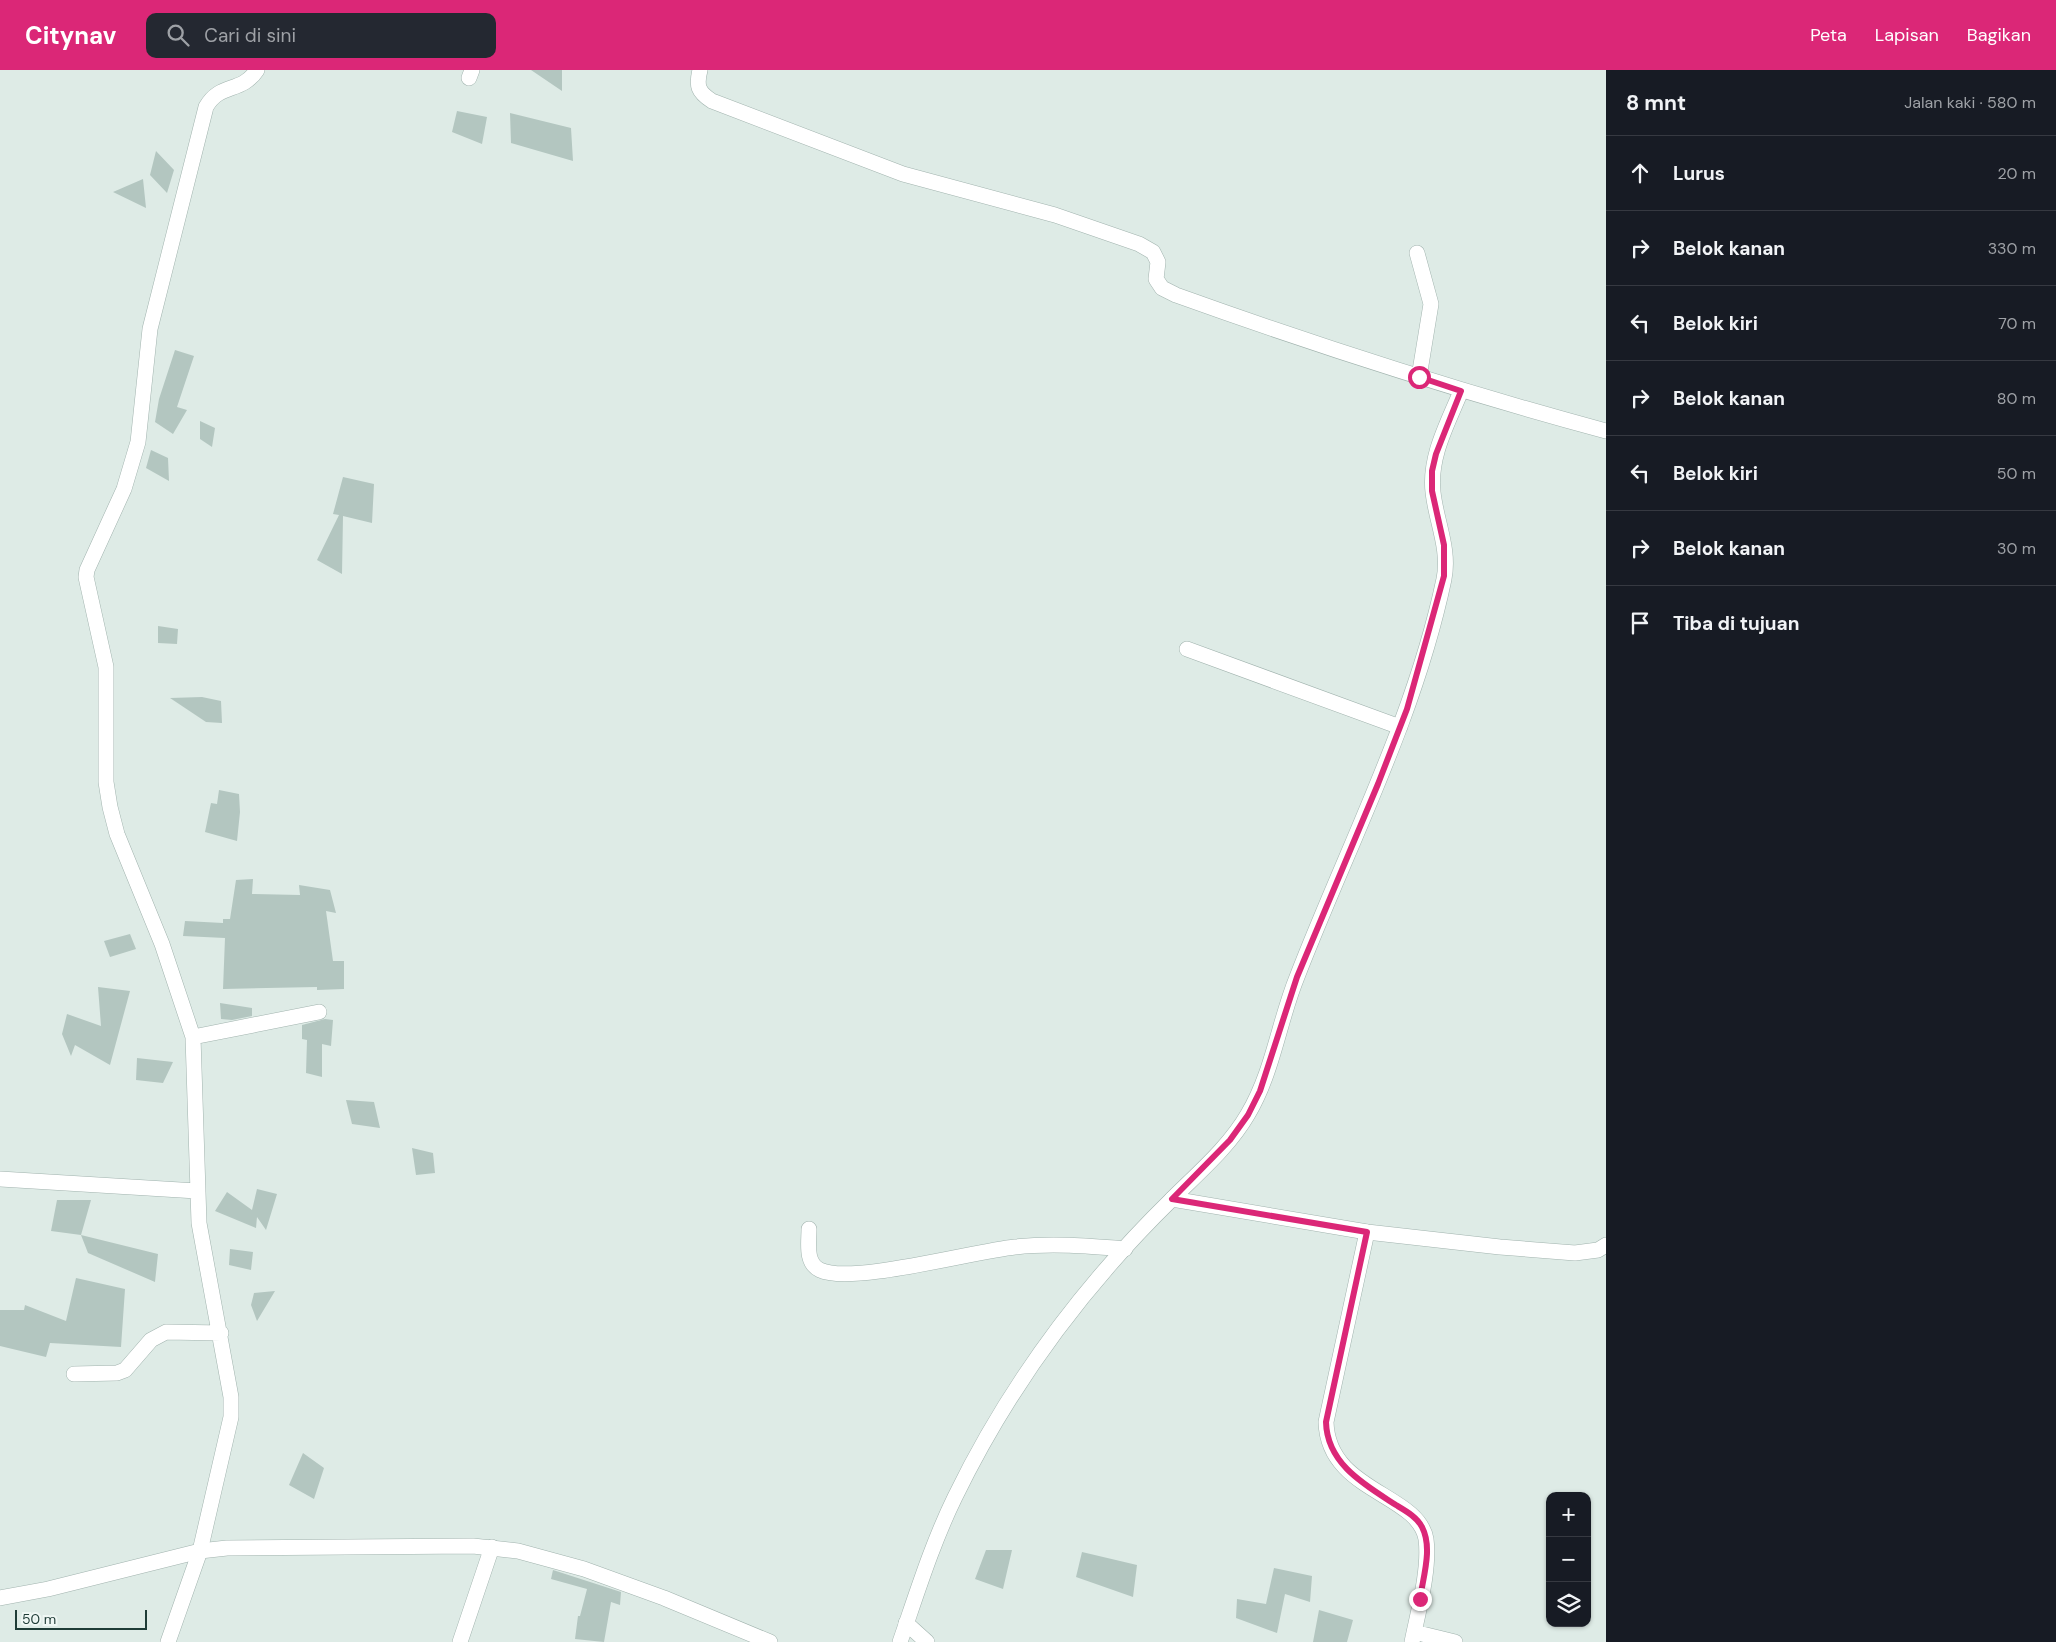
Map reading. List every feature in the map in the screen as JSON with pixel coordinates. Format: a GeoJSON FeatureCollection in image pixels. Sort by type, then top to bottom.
{"type":"FeatureCollection","features":[{"type":"Feature","properties":{"kind":"street"},"geometry":{"type":"LineString","coordinates":[[168,1642],[200,1551],[231,1417],[229,1377],[202,1242],[197,1191],[196,1077],[193,1037],[162,944],[117,834],[110,807],[106,782],[106,667],[86,577],[87,570],[124,489],[138,442],[150,329],[206,107],[216,93],[244,84],[257,70]]}},
{"type":"Feature","properties":{"kind":"street"},"geometry":{"type":"LineString","coordinates":[[700,70],[696,82],[701,94],[712,101],[902,174],[1055,215],[1139,244],[1153,252],[1158,262],[1156,279],[1162,288],[1176,295],[1286,334],[1461,391],[1606,431]]}},
{"type":"Feature","properties":{"kind":"street"},"geometry":{"type":"LineString","coordinates":[[1417,253],[1431,304],[1419,377]]}},
{"type":"Feature","properties":{"kind":"street"},"geometry":{"type":"LineString","coordinates":[[900,1642],[930,1553],[955,1496],[1011,1394],[1067,1316],[1125,1249],[1230,1140],[1248,1115],[1260,1091],[1297,977],[1378,784],[1400,726],[1444,576],[1444,545],[1432,491],[1432,471],[1436,454],[1461,391]]}},
{"type":"Feature","properties":{"kind":"street"},"geometry":{"type":"LineString","coordinates":[[1187,649],[1400,726]]}},
{"type":"Feature","properties":{"kind":"street"},"geometry":{"type":"LineString","coordinates":[[193,1037],[319,1012]]}},
{"type":"Feature","properties":{"kind":"street"},"geometry":{"type":"LineString","coordinates":[[0,1179],[197,1191]]}},
{"type":"Feature","properties":{"kind":"street"},"geometry":{"type":"LineString","coordinates":[[1172,1199],[1367,1232],[1574,1253],[1598,1250],[1606,1245]]}},
{"type":"Feature","properties":{"kind":"street"},"geometry":{"type":"LineString","coordinates":[[809,1229],[809,1259],[813,1266],[820,1271],[841,1274],[895,1268],[1013,1247],[1072,1245],[1125,1249]]}},
{"type":"Feature","properties":{"kind":"street"},"geometry":{"type":"LineString","coordinates":[[1367,1232],[1326,1422],[1326,1436],[1336,1457],[1352,1474],[1413,1516],[1422,1527],[1427,1555],[1413,1637],[1455,1642]]}},
{"type":"Feature","properties":{"kind":"street"},"geometry":{"type":"LineString","coordinates":[[74,1374],[117,1373],[125,1370],[151,1340],[166,1332],[221,1333]]}},
{"type":"Feature","properties":{"kind":"street"},"geometry":{"type":"LineString","coordinates":[[0,1598],[58,1587],[200,1551],[227,1548],[333,1546],[492,1547],[549,1558],[584,1569],[710,1615],[770,1642]]}},
{"type":"Feature","properties":{"kind":"street"},"geometry":{"type":"LineString","coordinates":[[460,1642],[492,1547]]}},
{"type":"Feature","properties":{"kind":"street"},"geometry":{"type":"LineString","coordinates":[[906,1623],[927,1642]]}},
{"type":"Feature","properties":{"kind":"building"},"geometry":{"type":"Polygon","coordinates":[[[531,70],[562,70],[562,91],[531,70]]]}},
{"type":"Feature","properties":{"kind":"building"},"geometry":{"type":"Polygon","coordinates":[[[457,111],[487,117],[482,144],[452,132],[457,111]]]}},
{"type":"Feature","properties":{"kind":"building"},"geometry":{"type":"Polygon","coordinates":[[[510,113],[571,128],[573,161],[511,143],[510,113]]]}},
{"type":"Feature","properties":{"kind":"building"},"geometry":{"type":"Polygon","coordinates":[[[156,151],[174,170],[167,193],[150,175],[156,151]]]}},
{"type":"Feature","properties":{"kind":"building"},"geometry":{"type":"Polygon","coordinates":[[[143,179],[146,208],[113,192],[143,179]]]}},
{"type":"Feature","properties":{"kind":"building"},"geometry":{"type":"Polygon","coordinates":[[[175,350],[194,356],[177,407],[187,410],[173,434],[155,422],[159,399],[175,350]]]}},
{"type":"Feature","properties":{"kind":"building"},"geometry":{"type":"Polygon","coordinates":[[[200,421],[215,428],[212,447],[200,439],[200,421]]]}},
{"type":"Feature","properties":{"kind":"building"},"geometry":{"type":"Polygon","coordinates":[[[151,450],[168,458],[169,481],[146,468],[151,450]]]}},
{"type":"Feature","properties":{"kind":"building"},"geometry":{"type":"Polygon","coordinates":[[[343,477],[374,484],[372,523],[343,516],[342,574],[317,560],[339,515],[333,514],[343,477]]]}},
{"type":"Feature","properties":{"kind":"building"},"geometry":{"type":"Polygon","coordinates":[[[158,626],[178,629],[177,644],[158,643],[158,626]]]}},
{"type":"Feature","properties":{"kind":"building"},"geometry":{"type":"Polygon","coordinates":[[[202,697],[221,701],[222,723],[206,722],[170,698],[202,697]]]}},
{"type":"Feature","properties":{"kind":"building"},"geometry":{"type":"Polygon","coordinates":[[[219,790],[239,794],[240,812],[237,841],[205,832],[211,803],[217,804],[219,790]]]}},
{"type":"Feature","properties":{"kind":"building"},"geometry":{"type":"Polygon","coordinates":[[[253,879],[252,894],[300,895],[299,885],[330,890],[336,913],[326,911],[333,961],[344,961],[344,989],[317,990],[317,987],[223,989],[225,938],[183,936],[185,921],[223,923],[223,919],[230,919],[236,880],[253,879]]]}},
{"type":"Feature","properties":{"kind":"building"},"geometry":{"type":"Polygon","coordinates":[[[130,934],[136,949],[110,957],[104,941],[130,934]]]}},
{"type":"Feature","properties":{"kind":"building"},"geometry":{"type":"Polygon","coordinates":[[[98,987],[130,991],[110,1065],[75,1045],[71,1056],[62,1034],[67,1014],[101,1026],[98,987]]]}},
{"type":"Feature","properties":{"kind":"building"},"geometry":{"type":"Polygon","coordinates":[[[220,1003],[252,1008],[252,1016],[232,1020],[221,1019],[220,1003]]]}},
{"type":"Feature","properties":{"kind":"building"},"geometry":{"type":"Polygon","coordinates":[[[325,1019],[333,1020],[331,1046],[322,1044],[322,1077],[306,1073],[307,1040],[302,1039],[302,1025],[325,1019]]]}},
{"type":"Feature","properties":{"kind":"building"},"geometry":{"type":"Polygon","coordinates":[[[137,1058],[173,1062],[163,1083],[136,1080],[137,1058]]]}},
{"type":"Feature","properties":{"kind":"building"},"geometry":{"type":"Polygon","coordinates":[[[346,1100],[374,1102],[380,1128],[352,1124],[346,1100]]]}},
{"type":"Feature","properties":{"kind":"building"},"geometry":{"type":"Polygon","coordinates":[[[412,1148],[433,1153],[435,1173],[416,1175],[412,1148]]]}},
{"type":"Feature","properties":{"kind":"building"},"geometry":{"type":"Polygon","coordinates":[[[257,1189],[277,1194],[266,1230],[257,1217],[256,1228],[215,1211],[227,1192],[252,1210],[257,1189]]]}},
{"type":"Feature","properties":{"kind":"building"},"geometry":{"type":"Polygon","coordinates":[[[57,1200],[91,1200],[81,1235],[51,1231],[57,1200]]]}},
{"type":"Feature","properties":{"kind":"building"},"geometry":{"type":"Polygon","coordinates":[[[81,1235],[158,1254],[155,1282],[88,1253],[81,1235]]]}},
{"type":"Feature","properties":{"kind":"building"},"geometry":{"type":"Polygon","coordinates":[[[230,1249],[253,1252],[251,1270],[229,1265],[230,1249]]]}},
{"type":"Feature","properties":{"kind":"building"},"geometry":{"type":"Polygon","coordinates":[[[76,1278],[125,1289],[121,1347],[50,1343],[46,1357],[0,1346],[0,1310],[24,1310],[25,1305],[66,1321],[76,1278]]]}},
{"type":"Feature","properties":{"kind":"building"},"geometry":{"type":"Polygon","coordinates":[[[275,1291],[257,1321],[251,1305],[254,1293],[275,1291]]]}},
{"type":"Feature","properties":{"kind":"building"},"geometry":{"type":"Polygon","coordinates":[[[303,1453],[324,1468],[314,1499],[289,1485],[303,1453]]]}},
{"type":"Feature","properties":{"kind":"building"},"geometry":{"type":"Polygon","coordinates":[[[986,1550],[1012,1550],[1003,1589],[975,1579],[986,1550]]]}},
{"type":"Feature","properties":{"kind":"building"},"geometry":{"type":"Polygon","coordinates":[[[1082,1552],[1137,1565],[1133,1597],[1076,1577],[1082,1552]]]}},
{"type":"Feature","properties":{"kind":"building"},"geometry":{"type":"Polygon","coordinates":[[[1274,1568],[1312,1576],[1310,1602],[1285,1594],[1277,1633],[1236,1618],[1237,1599],[1266,1604],[1274,1568]]]}},
{"type":"Feature","properties":{"kind":"building"},"geometry":{"type":"Polygon","coordinates":[[[553,1570],[621,1592],[620,1605],[611,1602],[604,1642],[575,1639],[578,1616],[580,1616],[587,1589],[551,1579],[553,1570]]]}},
{"type":"Feature","properties":{"kind":"building"},"geometry":{"type":"Polygon","coordinates":[[[1319,1610],[1353,1620],[1347,1642],[1313,1642],[1319,1610]]]}},
{"type":"Feature","properties":{"kind":"route"},"geometry":{"type":"LineString","coordinates":[[1419,377],[1461,391],[1436,454],[1432,471],[1432,491],[1446,558],[1441,592],[1407,709],[1378,784],[1297,977],[1286,1006],[1260,1091],[1248,1115],[1230,1140],[1172,1199],[1367,1232],[1326,1422],[1326,1436],[1336,1457],[1352,1474],[1369,1488],[1413,1516],[1422,1527],[1426,1539],[1427,1555],[1420,1599]]}}]}
